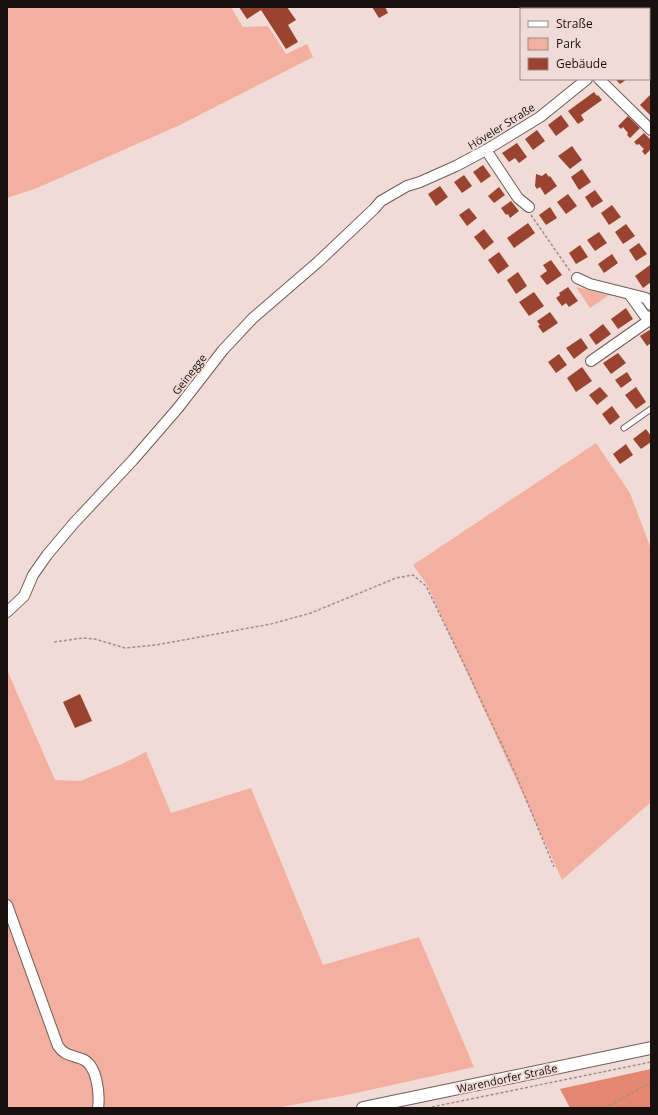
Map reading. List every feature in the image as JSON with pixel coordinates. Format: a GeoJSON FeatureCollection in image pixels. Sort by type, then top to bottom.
{"type":"FeatureCollection","features":[{"type":"Feature","properties":{"kind":"street","name":"Höveler Straße"},"geometry":{"type":"LineString","coordinates":[[420,182],[456,166],[486,150],[540,117],[586,80]]}},
{"type":"Feature","properties":{"kind":"street"},"geometry":{"type":"LineString","coordinates":[[601,80],[651,130]]}},
{"type":"Feature","properties":{"kind":"street"},"geometry":{"type":"LineString","coordinates":[[486,150],[518,198],[530,211]]}},
{"type":"Feature","properties":{"kind":"street","name":"Geinegge"},"geometry":{"type":"LineString","coordinates":[[7,612],[24,596],[33,575],[47,555],[178,408],[223,350],[248,324],[318,262],[381,201],[407,186],[420,182]]}},
{"type":"Feature","properties":{"kind":"street"},"geometry":{"type":"LineString","coordinates":[[577,278],[590,284],[646,298],[651,305]]}},
{"type":"Feature","properties":{"kind":"street"},"geometry":{"type":"LineString","coordinates":[[630,295],[645,316],[651,318]]}},
{"type":"Feature","properties":{"kind":"street"},"geometry":{"type":"LineString","coordinates":[[591,361],[651,318]]}},
{"type":"Feature","properties":{"kind":"street"},"geometry":{"type":"LineString","coordinates":[[7,905],[58,1046],[62,1052],[86,1061],[92,1068],[97,1084],[98,1108]]}},
{"type":"Feature","properties":{"kind":"street","name":"Warendorfer Straße"},"geometry":{"type":"LineString","coordinates":[[363,1108],[651,1048]]}},
{"type":"Feature","properties":{"kind":"lane"},"geometry":{"type":"LineString","coordinates":[[624,428],[651,408]]}},
{"type":"Feature","properties":{"kind":"path"},"geometry":{"type":"LineString","coordinates":[[530,211],[577,278]]}},
{"type":"Feature","properties":{"kind":"path"},"geometry":{"type":"LineString","coordinates":[[54,642],[83,638],[95,639],[125,648],[156,645],[271,624],[311,614],[396,578],[412,575],[426,586],[460,655],[514,771],[554,867]]}},
{"type":"Feature","properties":{"kind":"path"},"geometry":{"type":"LineString","coordinates":[[427,1108],[651,1062]]}},
{"type":"Feature","properties":{"kind":"path"},"geometry":{"type":"LineString","coordinates":[[605,1108],[651,1082]]}},
{"type":"Feature","properties":{"kind":"green space"},"geometry":{"type":"Polygon","coordinates":[[[7,7],[231,7],[243,27],[268,26],[286,54],[307,44],[313,57],[180,125],[37,188],[7,198],[7,7]]]}},
{"type":"Feature","properties":{"kind":"green space"},"geometry":{"type":"Polygon","coordinates":[[[576,287],[609,295],[590,308],[576,287]]]}},
{"type":"Feature","properties":{"kind":"green space"},"geometry":{"type":"Polygon","coordinates":[[[596,443],[630,493],[651,549],[651,802],[562,880],[427,585],[413,565],[596,443]]]}},
{"type":"Feature","properties":{"kind":"green space"},"geometry":{"type":"Polygon","coordinates":[[[7,670],[55,780],[80,781],[122,764],[146,752],[171,813],[251,788],[323,965],[419,937],[474,1067],[347,1095],[276,1108],[7,1108],[7,670]]]}},
{"type":"Feature","properties":{"kind":"shaded area"},"geometry":{"type":"Polygon","coordinates":[[[651,1069],[651,1108],[570,1108],[560,1089],[651,1069]]]}},
{"type":"Feature","properties":{"kind":"building"},"geometry":{"type":"Polygon","coordinates":[[[239,7],[287,7],[296,20],[288,25],[298,42],[286,49],[261,10],[247,19],[239,7]]]}},
{"type":"Feature","properties":{"kind":"building"},"geometry":{"type":"Polygon","coordinates":[[[372,7],[385,7],[388,13],[379,18],[372,7]]]}},
{"type":"Feature","properties":{"kind":"building"},"geometry":{"type":"Polygon","coordinates":[[[551,7],[552,8],[536,8],[551,7]]]}},
{"type":"Feature","properties":{"kind":"building"},"geometry":{"type":"Polygon","coordinates":[[[631,7],[650,7],[648,8],[631,7]]]}},
{"type":"Feature","properties":{"kind":"building"},"geometry":{"type":"Polygon","coordinates":[[[651,44],[650,72],[650,45],[651,44]]]}},
{"type":"Feature","properties":{"kind":"building"},"geometry":{"type":"Polygon","coordinates":[[[616,80],[626,80],[620,84],[616,80]]]}},
{"type":"Feature","properties":{"kind":"building"},"geometry":{"type":"Polygon","coordinates":[[[594,92],[602,100],[581,115],[584,120],[578,124],[568,111],[594,92]]]}},
{"type":"Feature","properties":{"kind":"building"},"geometry":{"type":"Polygon","coordinates":[[[650,95],[651,97],[651,116],[640,105],[650,95]]]}},
{"type":"Feature","properties":{"kind":"building"},"geometry":{"type":"Polygon","coordinates":[[[561,115],[569,126],[556,136],[548,125],[561,115]]]}},
{"type":"Feature","properties":{"kind":"building"},"geometry":{"type":"Polygon","coordinates":[[[628,116],[640,128],[630,138],[623,127],[621,129],[618,126],[628,116]]]}},
{"type":"Feature","properties":{"kind":"building"},"geometry":{"type":"Polygon","coordinates":[[[537,130],[545,141],[533,150],[525,139],[537,130]]]}},
{"type":"Feature","properties":{"kind":"building"},"geometry":{"type":"Polygon","coordinates":[[[644,133],[651,140],[651,149],[645,155],[642,151],[644,149],[639,144],[637,145],[634,142],[644,133]]]}},
{"type":"Feature","properties":{"kind":"building"},"geometry":{"type":"Polygon","coordinates":[[[517,143],[527,157],[519,163],[515,158],[509,162],[502,153],[517,143]]]}},
{"type":"Feature","properties":{"kind":"building"},"geometry":{"type":"Polygon","coordinates":[[[572,146],[582,160],[570,169],[558,156],[572,146]]]}},
{"type":"Feature","properties":{"kind":"building"},"geometry":{"type":"Polygon","coordinates":[[[483,165],[491,176],[481,183],[473,172],[483,165]]]}},
{"type":"Feature","properties":{"kind":"building"},"geometry":{"type":"Polygon","coordinates":[[[582,169],[591,182],[579,190],[571,177],[582,169]]]}},
{"type":"Feature","properties":{"kind":"building"},"geometry":{"type":"Polygon","coordinates":[[[546,173],[557,186],[545,195],[540,187],[537,189],[535,186],[536,174],[542,176],[546,173]]]}},
{"type":"Feature","properties":{"kind":"building"},"geometry":{"type":"Polygon","coordinates":[[[464,175],[472,186],[462,193],[454,182],[464,175]]]}},
{"type":"Feature","properties":{"kind":"building"},"geometry":{"type":"Polygon","coordinates":[[[440,186],[448,197],[436,206],[428,194],[440,186]]]}},
{"type":"Feature","properties":{"kind":"building"},"geometry":{"type":"Polygon","coordinates":[[[499,187],[505,195],[494,203],[488,196],[499,187]]]}},
{"type":"Feature","properties":{"kind":"building"},"geometry":{"type":"Polygon","coordinates":[[[595,190],[603,201],[592,208],[585,197],[595,190]]]}},
{"type":"Feature","properties":{"kind":"building"},"geometry":{"type":"Polygon","coordinates":[[[568,194],[577,206],[566,214],[557,202],[568,194]]]}},
{"type":"Feature","properties":{"kind":"building"},"geometry":{"type":"Polygon","coordinates":[[[511,201],[519,211],[510,218],[501,208],[511,201]]]}},
{"type":"Feature","properties":{"kind":"building"},"geometry":{"type":"Polygon","coordinates":[[[612,205],[621,217],[609,225],[601,213],[612,205]]]}},
{"type":"Feature","properties":{"kind":"building"},"geometry":{"type":"Polygon","coordinates":[[[550,207],[557,218],[546,225],[539,215],[550,207]]]}},
{"type":"Feature","properties":{"kind":"building"},"geometry":{"type":"Polygon","coordinates":[[[469,208],[477,218],[467,226],[459,215],[469,208]]]}},
{"type":"Feature","properties":{"kind":"building"},"geometry":{"type":"Polygon","coordinates":[[[528,223],[535,233],[514,248],[507,238],[528,223]]]}},
{"type":"Feature","properties":{"kind":"building"},"geometry":{"type":"Polygon","coordinates":[[[626,224],[635,236],[623,244],[615,232],[626,224]]]}},
{"type":"Feature","properties":{"kind":"building"},"geometry":{"type":"Polygon","coordinates":[[[484,229],[494,242],[484,250],[474,237],[484,229]]]}},
{"type":"Feature","properties":{"kind":"building"},"geometry":{"type":"Polygon","coordinates":[[[599,232],[607,243],[595,251],[587,240],[599,232]]]}},
{"type":"Feature","properties":{"kind":"building"},"geometry":{"type":"Polygon","coordinates":[[[639,243],[647,254],[636,261],[629,250],[639,243]]]}},
{"type":"Feature","properties":{"kind":"building"},"geometry":{"type":"Polygon","coordinates":[[[580,245],[588,257],[576,264],[569,253],[580,245]]]}},
{"type":"Feature","properties":{"kind":"building"},"geometry":{"type":"Polygon","coordinates":[[[499,252],[509,266],[498,274],[488,260],[499,252]]]}},
{"type":"Feature","properties":{"kind":"building"},"geometry":{"type":"Polygon","coordinates":[[[612,254],[618,263],[604,273],[598,264],[612,254]]]}},
{"type":"Feature","properties":{"kind":"building"},"geometry":{"type":"Polygon","coordinates":[[[551,260],[562,275],[547,285],[540,276],[547,271],[543,265],[551,260]]]}},
{"type":"Feature","properties":{"kind":"building"},"geometry":{"type":"Polygon","coordinates":[[[650,265],[651,282],[643,288],[635,276],[650,265]]]}},
{"type":"Feature","properties":{"kind":"building"},"geometry":{"type":"Polygon","coordinates":[[[518,272],[527,286],[516,294],[507,280],[518,272]]]}},
{"type":"Feature","properties":{"kind":"building"},"geometry":{"type":"Polygon","coordinates":[[[568,287],[578,301],[569,307],[566,303],[562,306],[556,298],[560,295],[559,293],[568,287]]]}},
{"type":"Feature","properties":{"kind":"building"},"geometry":{"type":"Polygon","coordinates":[[[534,292],[544,306],[529,316],[519,302],[534,292]]]}},
{"type":"Feature","properties":{"kind":"building"},"geometry":{"type":"Polygon","coordinates":[[[626,308],[633,319],[618,329],[611,319],[626,308]]]}},
{"type":"Feature","properties":{"kind":"building"},"geometry":{"type":"Polygon","coordinates":[[[550,312],[558,323],[543,333],[538,326],[540,325],[537,321],[550,312]]]}},
{"type":"Feature","properties":{"kind":"building"},"geometry":{"type":"Polygon","coordinates":[[[603,324],[611,334],[596,345],[589,335],[603,324]]]}},
{"type":"Feature","properties":{"kind":"building"},"geometry":{"type":"Polygon","coordinates":[[[651,329],[651,343],[647,346],[640,336],[651,329]]]}},
{"type":"Feature","properties":{"kind":"building"},"geometry":{"type":"Polygon","coordinates":[[[581,338],[588,348],[574,359],[566,348],[581,338]]]}},
{"type":"Feature","properties":{"kind":"building"},"geometry":{"type":"Polygon","coordinates":[[[618,353],[626,363],[611,374],[603,363],[618,353]]]}},
{"type":"Feature","properties":{"kind":"building"},"geometry":{"type":"Polygon","coordinates":[[[559,354],[567,365],[556,373],[548,362],[559,354]]]}},
{"type":"Feature","properties":{"kind":"building"},"geometry":{"type":"Polygon","coordinates":[[[582,367],[592,381],[576,392],[567,378],[582,367]]]}},
{"type":"Feature","properties":{"kind":"building"},"geometry":{"type":"Polygon","coordinates":[[[627,372],[632,380],[621,388],[615,380],[627,372]]]}},
{"type":"Feature","properties":{"kind":"building"},"geometry":{"type":"Polygon","coordinates":[[[600,387],[608,396],[597,405],[589,395],[600,387]]]}},
{"type":"Feature","properties":{"kind":"building"},"geometry":{"type":"Polygon","coordinates":[[[636,387],[646,402],[636,409],[625,395],[636,387]]]}},
{"type":"Feature","properties":{"kind":"building"},"geometry":{"type":"Polygon","coordinates":[[[612,406],[620,417],[610,425],[602,414],[612,406]]]}},
{"type":"Feature","properties":{"kind":"building"},"geometry":{"type":"Polygon","coordinates":[[[646,429],[651,436],[651,442],[641,449],[633,439],[646,429]]]}},
{"type":"Feature","properties":{"kind":"building"},"geometry":{"type":"Polygon","coordinates":[[[626,444],[633,455],[620,464],[613,454],[626,444]]]}},
{"type":"Feature","properties":{"kind":"building"},"geometry":{"type":"Polygon","coordinates":[[[80,694],[92,721],[75,728],[63,702],[80,694]]]}}]}
